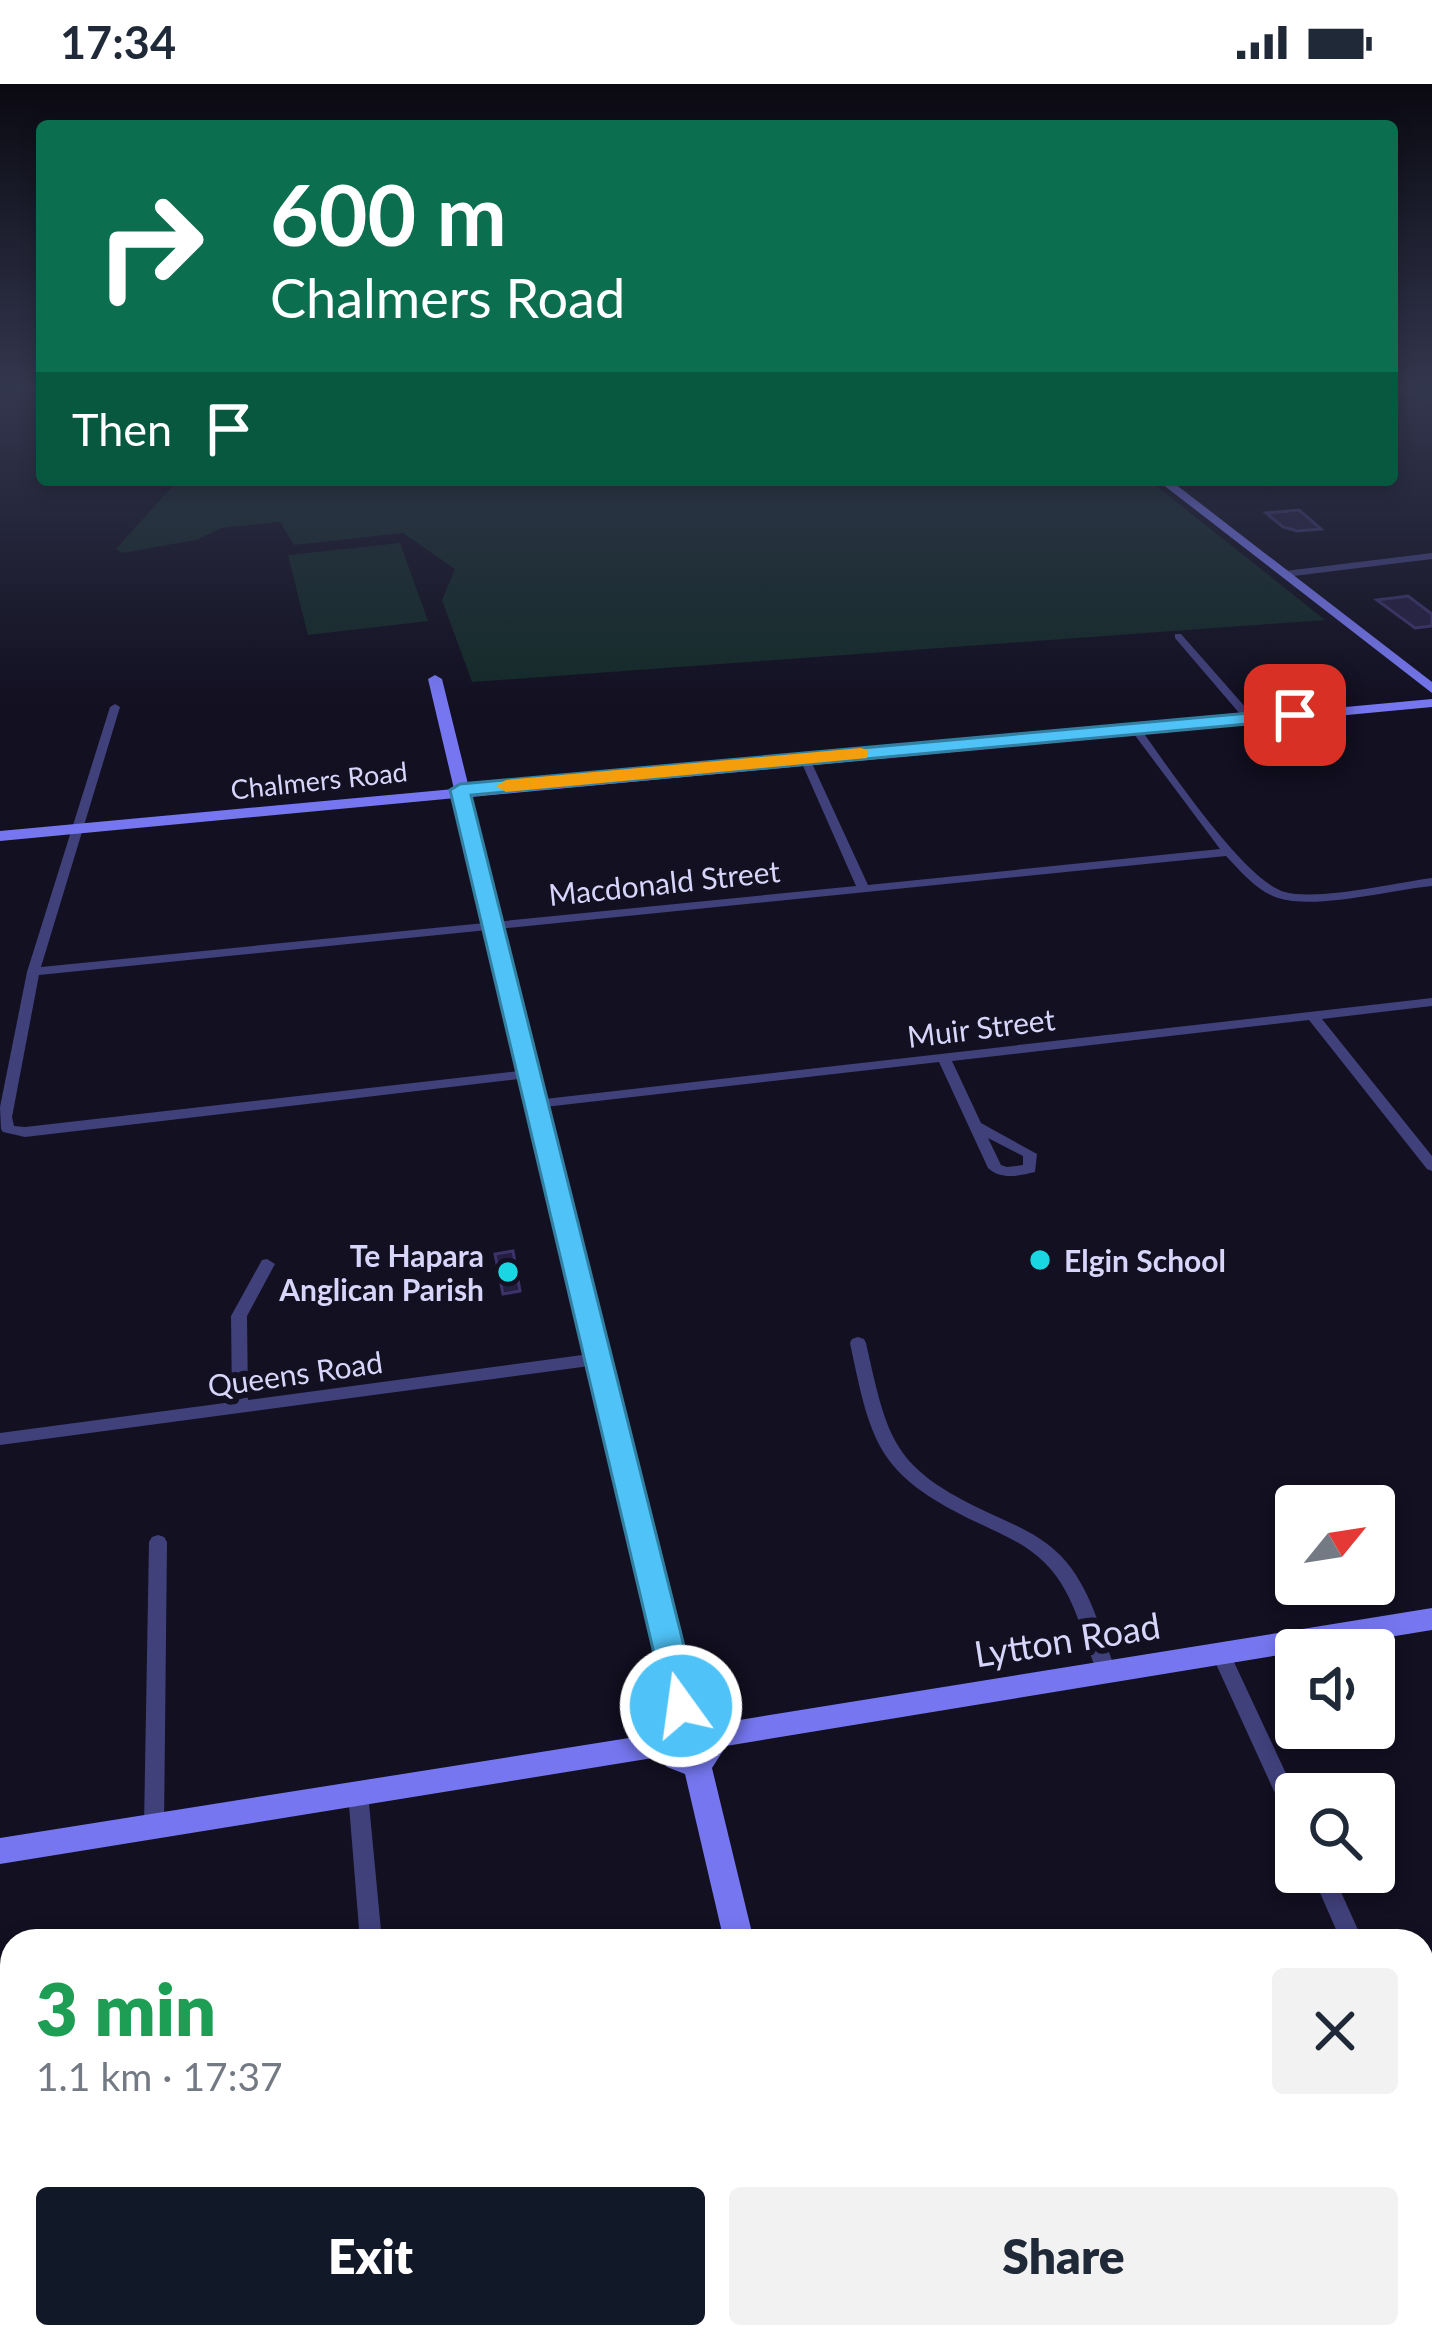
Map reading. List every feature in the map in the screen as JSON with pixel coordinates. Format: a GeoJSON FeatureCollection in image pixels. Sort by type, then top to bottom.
{"type":"FeatureCollection","features":[{"type":"Feature","properties":{"kind":"street"},"geometry":{"type":"LineString","coordinates":[[1176,491],[1432,679]]}},
{"type":"Feature","properties":{"kind":"street"},"geometry":{"type":"LineString","coordinates":[[1290,573],[1432,556]]}},
{"type":"Feature","properties":{"kind":"street"},"geometry":{"type":"LineString","coordinates":[[1290,573],[1432,689]]}},
{"type":"Feature","properties":{"kind":"street"},"geometry":{"type":"LineString","coordinates":[[1178,636],[1250,719]]}},
{"type":"Feature","properties":{"kind":"street"},"geometry":{"type":"LineString","coordinates":[[435,679],[684,1718]]}},
{"type":"Feature","properties":{"kind":"street","name":"Chalmers Road"},"geometry":{"type":"LineString","coordinates":[[0,836],[1432,703]]}},
{"type":"Feature","properties":{"kind":"street"},"geometry":{"type":"LineString","coordinates":[[116,707],[33,972],[4,1117],[8,1129],[26,1132],[528,1074]]}},
{"type":"Feature","properties":{"kind":"street"},"geometry":{"type":"LineString","coordinates":[[1136,730],[1228,852],[1277,896],[1432,882]]}},
{"type":"Feature","properties":{"kind":"street"},"geometry":{"type":"LineString","coordinates":[[805,759],[864,890]]}},
{"type":"Feature","properties":{"kind":"street","name":"Macdonald Street"},"geometry":{"type":"LineString","coordinates":[[33,972],[1228,852]]}},
{"type":"Feature","properties":{"kind":"street","name":"Muir Street"},"geometry":{"type":"LineString","coordinates":[[536,1104],[1432,1002]]}},
{"type":"Feature","properties":{"kind":"street"},"geometry":{"type":"LineString","coordinates":[[1313,1016],[1432,1166]]}},
{"type":"Feature","properties":{"kind":"street"},"geometry":{"type":"LineString","coordinates":[[944,1058],[977,1126]]}},
{"type":"Feature","properties":{"kind":"street"},"geometry":{"type":"LineString","coordinates":[[240,1408],[239,1316],[267,1264]]}},
{"type":"Feature","properties":{"kind":"street"},"geometry":{"type":"LineString","coordinates":[[858,1343],[876,1423],[891,1457],[924,1488],[1050,1556],[1072,1585],[1107,1672]]}},
{"type":"Feature","properties":{"kind":"street","name":"Queens Road"},"geometry":{"type":"LineString","coordinates":[[0,1439],[598,1359]]}},
{"type":"Feature","properties":{"kind":"street"},"geometry":{"type":"LineString","coordinates":[[154,1826],[158,1542]]}},
{"type":"Feature","properties":{"kind":"street","name":"Lytton Road"},"geometry":{"type":"LineString","coordinates":[[714,1736],[1432,1619]]}},
{"type":"Feature","properties":{"kind":"street"},"geometry":{"type":"LineString","coordinates":[[1220,1652],[1276,1773]]}},
{"type":"Feature","properties":{"kind":"street"},"geometry":{"type":"LineString","coordinates":[[684,1718],[699,1718],[714,1736],[707,1755],[696,1761],[677,1759],[667,1744],[672,1725],[684,1718]]}},
{"type":"Feature","properties":{"kind":"street"},"geometry":{"type":"LineString","coordinates":[[0,1851],[667,1744]]}},
{"type":"Feature","properties":{"kind":"street"},"geometry":{"type":"LineString","coordinates":[[696,1761],[736,1929]]}},
{"type":"Feature","properties":{"kind":"street"},"geometry":{"type":"LineString","coordinates":[[358,1793],[370,1929]]}},
{"type":"Feature","properties":{"kind":"street"},"geometry":{"type":"LineString","coordinates":[[1330,1893],[1347,1929]]}},
{"type":"Feature","properties":{"kind":"green space"},"geometry":{"type":"Polygon","coordinates":[[[168,491],[1162,491],[1325,620],[472,682],[442,600],[455,569],[403,533],[294,545],[280,522],[222,528],[196,540],[122,553],[116,549],[168,491]]]}},
{"type":"Feature","properties":{"kind":"green space"},"geometry":{"type":"Polygon","coordinates":[[[400,543],[428,621],[308,635],[288,555],[400,543]]]}},
{"type":"Feature","properties":{"kind":"building"},"geometry":{"type":"Polygon","coordinates":[[[1299,510],[1321,529],[1283,527],[1266,513],[1299,510]]]}},
{"type":"Feature","properties":{"kind":"building"},"geometry":{"type":"Polygon","coordinates":[[[1408,596],[1432,614],[1432,626],[1415,628],[1377,600],[1408,596]]]}},
{"type":"Feature","properties":{"kind":"building","name":"Te Hapara Anglican Parish"},"geometry":{"type":"Polygon","coordinates":[[[513,1251],[520,1291],[503,1294],[495,1254],[513,1251]]]}},
{"type":"Feature","properties":{"kind":"slow traffic"},"geometry":{"type":"LineString","coordinates":[[506,786],[861,754]]}},
{"type":"Feature","properties":{"kind":"place","name":"Elgin School"},"geometry":{"type":"Point","coordinates":[1040,1260]}},
{"type":"Feature","properties":{"kind":"place","name":"Te Hapara Anglican Parish"},"geometry":{"type":"Point","coordinates":[508,1272]}},
{"type":"Feature","properties":{"kind":"route"},"geometry":{"type":"LineString","coordinates":[[681,1706],[460,790],[1295,715]]}}]}
